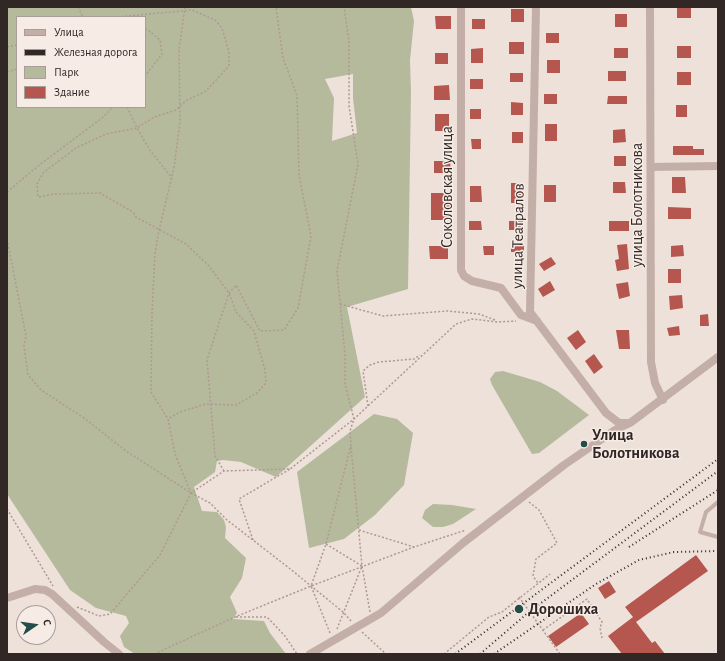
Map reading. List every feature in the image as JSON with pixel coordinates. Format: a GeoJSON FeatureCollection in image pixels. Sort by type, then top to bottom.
{"type":"FeatureCollection","features":[{"type":"Feature","properties":{"kind":"street","name":"Соколовская улица"},"geometry":{"type":"LineString","coordinates":[[460,7],[461,270],[464,276],[472,281],[501,288],[521,315],[537,322]]}},
{"type":"Feature","properties":{"kind":"street","name":"улица Театралов"},"geometry":{"type":"LineString","coordinates":[[536,7],[530,312],[606,413],[619,423],[630,424]]}},
{"type":"Feature","properties":{"kind":"street","name":"улица Болотникова"},"geometry":{"type":"LineString","coordinates":[[650,7],[651,362],[655,383],[663,400]]}},
{"type":"Feature","properties":{"kind":"street"},"geometry":{"type":"LineString","coordinates":[[651,167],[718,166]]}},
{"type":"Feature","properties":{"kind":"street"},"geometry":{"type":"LineString","coordinates":[[310,654],[371,619],[395,603],[463,543],[564,465],[615,430],[630,424],[718,357]]}},
{"type":"Feature","properties":{"kind":"street"},"geometry":{"type":"LineString","coordinates":[[7,598],[40,590],[52,594],[119,654]]}},
{"type":"Feature","properties":{"kind":"lane"},"geometry":{"type":"LineString","coordinates":[[718,502],[706,512],[700,532],[718,537]]}},
{"type":"Feature","properties":{"kind":"path"},"geometry":{"type":"LineString","coordinates":[[78,7],[82,16]]}},
{"type":"Feature","properties":{"kind":"path"},"geometry":{"type":"LineString","coordinates":[[185,7],[179,50],[180,122],[172,178],[159,230],[156,253],[152,312],[151,392],[168,419],[175,454],[191,493]]}},
{"type":"Feature","properties":{"kind":"path"},"geometry":{"type":"LineString","coordinates":[[224,472],[215,456],[208,360],[229,293],[236,285],[260,331],[284,330],[298,308],[311,236],[299,175],[297,96],[284,58],[276,7]]}},
{"type":"Feature","properties":{"kind":"path"},"geometry":{"type":"LineString","coordinates":[[344,7],[349,41],[348,106],[358,164],[337,271],[345,355],[345,384],[354,419],[350,431],[362,566],[371,619]]}},
{"type":"Feature","properties":{"kind":"path"},"geometry":{"type":"LineString","coordinates":[[127,16],[192,10],[215,20],[222,28],[229,52],[229,66],[206,91],[187,100],[176,110],[154,117],[137,128],[106,134],[76,148],[43,172],[37,184],[38,197],[54,194],[100,193],[133,212],[136,218],[186,244],[209,266],[229,293],[236,312],[254,331],[263,364],[266,383],[257,393],[236,404],[211,404],[180,412],[168,419]]}},
{"type":"Feature","properties":{"kind":"path"},"geometry":{"type":"LineString","coordinates":[[146,29],[160,40],[162,54],[146,75]]}},
{"type":"Feature","properties":{"kind":"path"},"geometry":{"type":"LineString","coordinates":[[7,192],[38,166],[102,118],[112,108]]}},
{"type":"Feature","properties":{"kind":"path"},"geometry":{"type":"LineString","coordinates":[[127,108],[149,149],[172,178]]}},
{"type":"Feature","properties":{"kind":"path"},"geometry":{"type":"LineString","coordinates":[[7,239],[26,336],[24,346],[28,375],[41,390],[84,418],[126,451],[191,493],[210,503],[227,520],[343,612],[356,627],[386,654]]}},
{"type":"Feature","properties":{"kind":"path"},"geometry":{"type":"LineString","coordinates":[[340,304],[383,316],[446,311],[479,314],[498,322]]}},
{"type":"Feature","properties":{"kind":"path"},"geometry":{"type":"LineString","coordinates":[[253,540],[239,499],[290,469],[354,419],[456,324],[472,319],[498,322],[518,321]]}},
{"type":"Feature","properties":{"kind":"path"},"geometry":{"type":"LineString","coordinates":[[368,406],[363,372],[366,368],[378,362],[414,359],[424,353]]}},
{"type":"Feature","properties":{"kind":"path"},"geometry":{"type":"LineString","coordinates":[[334,640],[311,586],[326,544],[351,445]]}},
{"type":"Feature","properties":{"kind":"path"},"geometry":{"type":"LineString","coordinates":[[72,604],[99,616],[110,614],[160,555],[191,493],[224,472],[290,469]]}},
{"type":"Feature","properties":{"kind":"path"},"geometry":{"type":"LineString","coordinates":[[529,501],[539,510],[557,543],[536,559],[533,576],[538,583]]}},
{"type":"Feature","properties":{"kind":"path"},"geometry":{"type":"LineString","coordinates":[[7,509],[59,599]]}},
{"type":"Feature","properties":{"kind":"path"},"geometry":{"type":"LineString","coordinates":[[154,654],[234,617],[311,586],[414,547],[470,529]]}},
{"type":"Feature","properties":{"kind":"path"},"geometry":{"type":"LineString","coordinates":[[359,530],[414,547]]}},
{"type":"Feature","properties":{"kind":"path"},"geometry":{"type":"LineString","coordinates":[[326,544],[362,566]]}},
{"type":"Feature","properties":{"kind":"path"},"geometry":{"type":"LineString","coordinates":[[334,640],[343,612],[362,566]]}},
{"type":"Feature","properties":{"kind":"path"},"geometry":{"type":"LineString","coordinates":[[444,654],[489,617],[502,612],[518,600],[519,597],[550,574]]}},
{"type":"Feature","properties":{"kind":"path"},"geometry":{"type":"LineString","coordinates":[[519,597],[560,654]]}},
{"type":"Feature","properties":{"kind":"path"},"geometry":{"type":"LineString","coordinates":[[543,630],[587,599],[602,622],[600,628],[602,638]]}},
{"type":"Feature","properties":{"kind":"path"},"geometry":{"type":"LineString","coordinates":[[234,617],[267,617],[284,636],[297,654]]}},
{"type":"Feature","properties":{"kind":"green space"},"geometry":{"type":"Polygon","coordinates":[[[7,7],[411,7],[414,21],[410,60],[411,92],[408,289],[347,307],[365,397],[276,477],[241,462],[223,460],[217,461],[215,472],[194,487],[202,511],[217,512],[224,520],[226,527],[225,538],[246,558],[242,578],[230,597],[237,613],[233,619],[264,621],[270,633],[286,654],[135,654],[124,647],[120,636],[129,623],[126,616],[96,608],[70,590],[7,494],[7,7]],[[353,74],[325,79],[334,98],[332,141],[357,133],[353,98],[353,74]]]}},
{"type":"Feature","properties":{"kind":"green space"},"geometry":{"type":"Polygon","coordinates":[[[503,371],[540,382],[557,391],[589,415],[539,453],[532,454],[492,385],[490,379],[495,372],[503,371]]]}},
{"type":"Feature","properties":{"kind":"green space"},"geometry":{"type":"Polygon","coordinates":[[[374,414],[397,419],[413,433],[404,485],[375,515],[344,539],[309,548],[297,472],[374,414]]]}},
{"type":"Feature","properties":{"kind":"green space"},"geometry":{"type":"Polygon","coordinates":[[[433,504],[452,505],[476,509],[453,524],[443,527],[433,527],[422,518],[425,510],[433,504]]]}},
{"type":"Feature","properties":{"kind":"building"},"geometry":{"type":"Polygon","coordinates":[[[677,7],[691,7],[691,18],[677,18],[677,7]]]}},
{"type":"Feature","properties":{"kind":"building"},"geometry":{"type":"Polygon","coordinates":[[[511,9],[524,9],[524,22],[511,22],[511,9]]]}},
{"type":"Feature","properties":{"kind":"building"},"geometry":{"type":"Polygon","coordinates":[[[615,14],[627,14],[627,27],[615,27],[615,14]]]}},
{"type":"Feature","properties":{"kind":"building"},"geometry":{"type":"Polygon","coordinates":[[[435,16],[451,16],[451,29],[436,29],[435,16]]]}},
{"type":"Feature","properties":{"kind":"building"},"geometry":{"type":"Polygon","coordinates":[[[472,19],[485,19],[485,29],[472,29],[472,19]]]}},
{"type":"Feature","properties":{"kind":"building"},"geometry":{"type":"Polygon","coordinates":[[[546,33],[559,33],[559,43],[546,43],[546,33]]]}},
{"type":"Feature","properties":{"kind":"building"},"geometry":{"type":"Polygon","coordinates":[[[509,42],[524,42],[524,54],[509,54],[509,42]]]}},
{"type":"Feature","properties":{"kind":"building"},"geometry":{"type":"Polygon","coordinates":[[[677,46],[691,46],[691,58],[677,58],[677,46]]]}},
{"type":"Feature","properties":{"kind":"building"},"geometry":{"type":"Polygon","coordinates":[[[483,48],[483,63],[471,63],[471,49],[483,48]]]}},
{"type":"Feature","properties":{"kind":"building"},"geometry":{"type":"Polygon","coordinates":[[[614,48],[628,48],[628,58],[614,58],[614,48]]]}},
{"type":"Feature","properties":{"kind":"building"},"geometry":{"type":"Polygon","coordinates":[[[435,53],[448,53],[448,64],[435,64],[435,53]]]}},
{"type":"Feature","properties":{"kind":"building"},"geometry":{"type":"Polygon","coordinates":[[[547,60],[560,60],[560,73],[547,73],[547,60]]]}},
{"type":"Feature","properties":{"kind":"building"},"geometry":{"type":"Polygon","coordinates":[[[608,71],[626,71],[626,81],[608,81],[608,71]]]}},
{"type":"Feature","properties":{"kind":"building"},"geometry":{"type":"Polygon","coordinates":[[[677,72],[691,72],[691,85],[677,85],[677,72]]]}},
{"type":"Feature","properties":{"kind":"building"},"geometry":{"type":"Polygon","coordinates":[[[510,73],[523,73],[523,82],[510,82],[510,73]]]}},
{"type":"Feature","properties":{"kind":"building"},"geometry":{"type":"Polygon","coordinates":[[[470,79],[483,79],[483,89],[470,89],[470,79]]]}},
{"type":"Feature","properties":{"kind":"building"},"geometry":{"type":"Polygon","coordinates":[[[449,85],[450,100],[434,100],[434,86],[449,85]]]}},
{"type":"Feature","properties":{"kind":"building"},"geometry":{"type":"Polygon","coordinates":[[[544,94],[557,94],[557,104],[544,104],[544,94]]]}},
{"type":"Feature","properties":{"kind":"building"},"geometry":{"type":"Polygon","coordinates":[[[608,96],[627,96],[627,104],[607,104],[608,96]]]}},
{"type":"Feature","properties":{"kind":"building"},"geometry":{"type":"Polygon","coordinates":[[[511,102],[523,103],[523,115],[511,115],[511,102]]]}},
{"type":"Feature","properties":{"kind":"building"},"geometry":{"type":"Polygon","coordinates":[[[676,105],[687,105],[687,117],[676,117],[676,105]]]}},
{"type":"Feature","properties":{"kind":"building"},"geometry":{"type":"Polygon","coordinates":[[[470,109],[481,109],[481,119],[470,119],[470,109]]]}},
{"type":"Feature","properties":{"kind":"building"},"geometry":{"type":"Polygon","coordinates":[[[435,114],[449,114],[449,131],[435,131],[435,114]]]}},
{"type":"Feature","properties":{"kind":"building"},"geometry":{"type":"Polygon","coordinates":[[[545,124],[557,124],[557,141],[545,141],[545,124]]]}},
{"type":"Feature","properties":{"kind":"building"},"geometry":{"type":"Polygon","coordinates":[[[625,129],[626,142],[613,143],[613,130],[625,129]]]}},
{"type":"Feature","properties":{"kind":"building"},"geometry":{"type":"Polygon","coordinates":[[[512,132],[523,132],[523,143],[512,143],[512,132]]]}},
{"type":"Feature","properties":{"kind":"building"},"geometry":{"type":"Polygon","coordinates":[[[471,139],[481,139],[481,149],[472,149],[471,139]]]}},
{"type":"Feature","properties":{"kind":"building"},"geometry":{"type":"Polygon","coordinates":[[[673,146],[693,146],[693,149],[704,149],[704,155],[673,155],[673,146]]]}},
{"type":"Feature","properties":{"kind":"building"},"geometry":{"type":"Polygon","coordinates":[[[614,156],[626,156],[626,166],[614,166],[614,156]]]}},
{"type":"Feature","properties":{"kind":"building"},"geometry":{"type":"Polygon","coordinates":[[[434,161],[450,161],[451,173],[434,173],[434,161]]]}},
{"type":"Feature","properties":{"kind":"building"},"geometry":{"type":"Polygon","coordinates":[[[672,177],[685,177],[686,193],[672,193],[672,177]]]}},
{"type":"Feature","properties":{"kind":"building"},"geometry":{"type":"Polygon","coordinates":[[[613,182],[625,182],[626,193],[613,193],[613,182]]]}},
{"type":"Feature","properties":{"kind":"building"},"geometry":{"type":"Polygon","coordinates":[[[511,183],[522,183],[522,203],[511,203],[511,183]]]}},
{"type":"Feature","properties":{"kind":"building"},"geometry":{"type":"Polygon","coordinates":[[[544,185],[556,185],[556,202],[544,202],[544,185]]]}},
{"type":"Feature","properties":{"kind":"building"},"geometry":{"type":"Polygon","coordinates":[[[470,186],[481,186],[482,202],[470,202],[470,186]]]}},
{"type":"Feature","properties":{"kind":"building"},"geometry":{"type":"Polygon","coordinates":[[[431,193],[450,193],[451,220],[431,220],[431,193]]]}},
{"type":"Feature","properties":{"kind":"building"},"geometry":{"type":"Polygon","coordinates":[[[668,207],[691,208],[691,219],[668,219],[668,207]]]}},
{"type":"Feature","properties":{"kind":"building"},"geometry":{"type":"Polygon","coordinates":[[[469,221],[481,221],[482,230],[469,230],[469,221]]]}},
{"type":"Feature","properties":{"kind":"building"},"geometry":{"type":"Polygon","coordinates":[[[509,221],[523,221],[523,230],[509,230],[509,221]]]}},
{"type":"Feature","properties":{"kind":"building"},"geometry":{"type":"Polygon","coordinates":[[[609,221],[629,221],[629,231],[609,231],[609,221]]]}},
{"type":"Feature","properties":{"kind":"building"},"geometry":{"type":"Polygon","coordinates":[[[511,243],[524,243],[524,252],[511,252],[511,243]]]}},
{"type":"Feature","properties":{"kind":"building"},"geometry":{"type":"Polygon","coordinates":[[[627,244],[629,269],[617,271],[615,260],[619,259],[617,245],[627,244]]]}},
{"type":"Feature","properties":{"kind":"building"},"geometry":{"type":"Polygon","coordinates":[[[683,245],[684,256],[671,257],[671,246],[683,245]]]}},
{"type":"Feature","properties":{"kind":"building"},"geometry":{"type":"Polygon","coordinates":[[[429,246],[448,246],[448,259],[430,259],[429,246]]]}},
{"type":"Feature","properties":{"kind":"building"},"geometry":{"type":"Polygon","coordinates":[[[483,246],[494,246],[494,255],[484,255],[483,246]]]}},
{"type":"Feature","properties":{"kind":"building"},"geometry":{"type":"Polygon","coordinates":[[[551,257],[556,264],[544,271],[539,264],[551,257]]]}},
{"type":"Feature","properties":{"kind":"building"},"geometry":{"type":"Polygon","coordinates":[[[668,269],[681,269],[681,283],[668,283],[668,269]]]}},
{"type":"Feature","properties":{"kind":"building"},"geometry":{"type":"Polygon","coordinates":[[[550,281],[555,290],[543,297],[538,289],[550,281]]]}},
{"type":"Feature","properties":{"kind":"building"},"geometry":{"type":"Polygon","coordinates":[[[628,282],[630,296],[619,299],[616,284],[628,282]]]}},
{"type":"Feature","properties":{"kind":"building"},"geometry":{"type":"Polygon","coordinates":[[[682,295],[683,308],[670,310],[669,296],[682,295]]]}},
{"type":"Feature","properties":{"kind":"building"},"geometry":{"type":"Polygon","coordinates":[[[708,314],[709,326],[700,326],[700,315],[708,314]]]}},
{"type":"Feature","properties":{"kind":"building"},"geometry":{"type":"Polygon","coordinates":[[[679,326],[680,335],[669,336],[667,328],[679,326]]]}},
{"type":"Feature","properties":{"kind":"building"},"geometry":{"type":"Polygon","coordinates":[[[578,330],[586,342],[576,350],[567,338],[578,330]]]}},
{"type":"Feature","properties":{"kind":"building"},"geometry":{"type":"Polygon","coordinates":[[[616,330],[629,330],[630,349],[619,349],[616,330]]]}},
{"type":"Feature","properties":{"kind":"building"},"geometry":{"type":"Polygon","coordinates":[[[594,354],[603,367],[594,374],[585,361],[594,354]]]}},
{"type":"Feature","properties":{"kind":"building"},"geometry":{"type":"Polygon","coordinates":[[[696,555],[708,571],[636,622],[652,643],[655,641],[665,654],[622,654],[608,636],[633,617],[625,607],[696,555]]]}},
{"type":"Feature","properties":{"kind":"building"},"geometry":{"type":"Polygon","coordinates":[[[609,581],[616,592],[605,599],[598,588],[609,581]]]}},
{"type":"Feature","properties":{"kind":"building"},"geometry":{"type":"Polygon","coordinates":[[[581,613],[589,624],[556,647],[548,636],[581,613]]]}},
{"type":"Feature","properties":{"kind":"railway"},"geometry":{"type":"LineString","coordinates":[[455,654],[718,459]]}},
{"type":"Feature","properties":{"kind":"railway"},"geometry":{"type":"LineString","coordinates":[[480,654],[529,612],[718,471]]}},
{"type":"Feature","properties":{"kind":"railway"},"geometry":{"type":"LineString","coordinates":[[629,547],[718,490]]}},
{"type":"Feature","properties":{"kind":"railway"},"geometry":{"type":"LineString","coordinates":[[494,654],[596,584],[639,560],[674,552],[718,551]]}},
{"type":"Feature","properties":{"kind":"place","name":"Улица Болотникова"},"geometry":{"type":"Point","coordinates":[584,444]}},
{"type":"Feature","properties":{"kind":"place","name":"Дорошиха"},"geometry":{"type":"Point","coordinates":[519,609]}}]}
